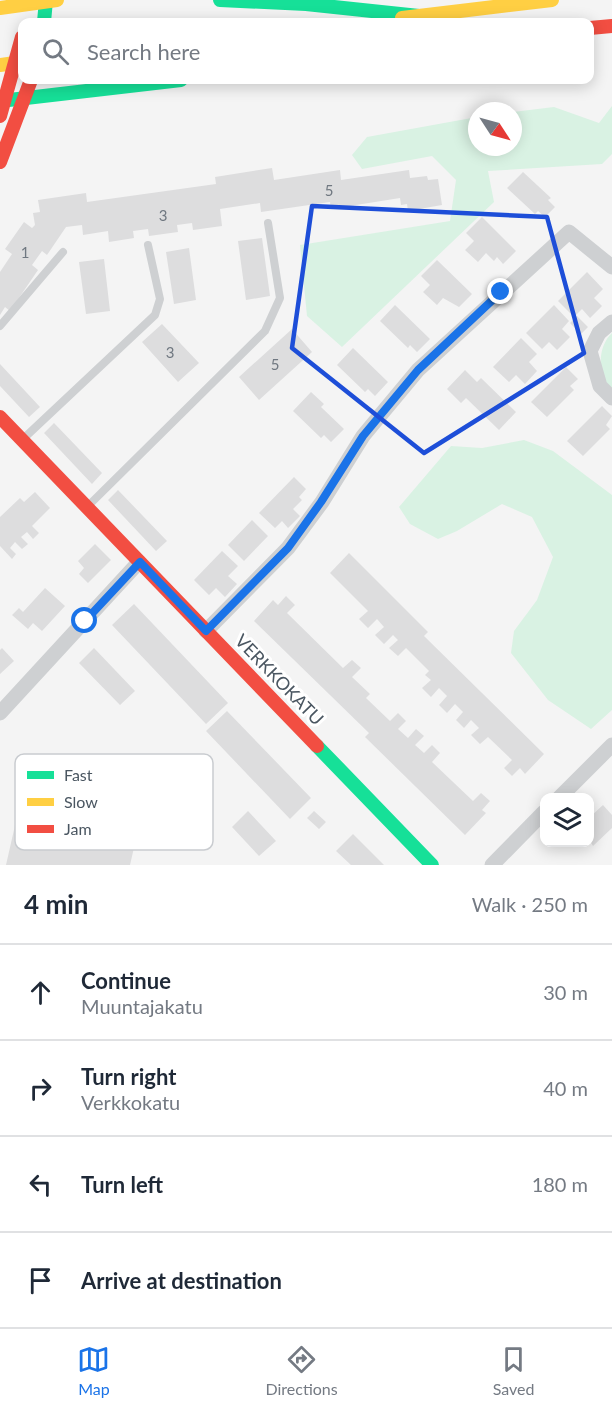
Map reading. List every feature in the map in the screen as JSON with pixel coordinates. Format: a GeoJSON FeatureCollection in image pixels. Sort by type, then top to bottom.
{"type":"FeatureCollection","features":[{"type":"Feature","properties":{"kind":"main road"},"geometry":{"type":"LineString","coordinates":[[0,8],[26,2],[50,0],[46,18]]}},
{"type":"Feature","properties":{"kind":"main road"},"geometry":{"type":"LineString","coordinates":[[220,0],[306,4],[419,16]]}},
{"type":"Feature","properties":{"kind":"main road"},"geometry":{"type":"LineString","coordinates":[[400,18],[552,0]]}},
{"type":"Feature","properties":{"kind":"main road"},"geometry":{"type":"LineString","coordinates":[[26,2],[26,18]]}},
{"type":"Feature","properties":{"kind":"main road"},"geometry":{"type":"LineString","coordinates":[[594,28],[612,26]]}},
{"type":"Feature","properties":{"kind":"main road"},"geometry":{"type":"LineString","coordinates":[[0,116],[18,52]]}},
{"type":"Feature","properties":{"kind":"main road"},"geometry":{"type":"LineString","coordinates":[[0,65],[18,63]]}},
{"type":"Feature","properties":{"kind":"main road"},"geometry":{"type":"LineString","coordinates":[[0,162],[30,84]]}},
{"type":"Feature","properties":{"kind":"main road"},"geometry":{"type":"LineString","coordinates":[[0,101],[147,84]]}},
{"type":"Feature","properties":{"kind":"main road","name":"VERKKOKATU"},"geometry":{"type":"LineString","coordinates":[[0,417],[432,865]]}},
{"type":"Feature","properties":{"kind":"street"},"geometry":{"type":"LineString","coordinates":[[206,631],[288,548],[321,502],[363,436],[418,370],[501,292],[569,232],[612,267]]}},
{"type":"Feature","properties":{"kind":"street"},"geometry":{"type":"LineString","coordinates":[[612,321],[599,333],[590,351],[596,378],[612,398]]}},
{"type":"Feature","properties":{"kind":"street"},"geometry":{"type":"LineString","coordinates":[[0,713],[140,562]]}},
{"type":"Feature","properties":{"kind":"street"},"geometry":{"type":"LineString","coordinates":[[564,793],[610,751]]}},
{"type":"Feature","properties":{"kind":"street"},"geometry":{"type":"LineString","coordinates":[[492,865],[540,816]]}},
{"type":"Feature","properties":{"kind":"lane"},"geometry":{"type":"LineString","coordinates":[[87,507],[265,331],[280,298],[268,223]]}},
{"type":"Feature","properties":{"kind":"lane"},"geometry":{"type":"LineString","coordinates":[[22,440],[155,315],[160,299],[148,244]]}},
{"type":"Feature","properties":{"kind":"lane"},"geometry":{"type":"LineString","coordinates":[[0,326],[63,252]]}},
{"type":"Feature","properties":{"kind":"highlighted area"},"geometry":{"type":"Polygon","coordinates":[[[312,206],[547,217],[584,353],[424,453],[292,348],[312,206]]]}},
{"type":"Feature","properties":{"kind":"green space"},"geometry":{"type":"Polygon","coordinates":[[[612,106],[612,154],[602,164],[488,171],[494,202],[342,347],[307,316],[300,245],[450,221],[456,180],[432,156],[362,169],[352,155],[367,137],[468,119],[468,156],[522,156],[522,111],[554,107],[599,123],[612,106]]]}},
{"type":"Feature","properties":{"kind":"green space"},"geometry":{"type":"Polygon","coordinates":[[[612,333],[612,389],[601,369],[601,353],[612,333]]]}},
{"type":"Feature","properties":{"kind":"green space"},"geometry":{"type":"Polygon","coordinates":[[[524,440],[553,451],[612,495],[612,710],[591,729],[548,700],[511,653],[514,631],[537,600],[553,557],[532,517],[502,504],[457,531],[438,539],[410,524],[399,507],[451,446],[482,448],[524,440]]]}},
{"type":"Feature","properties":{"kind":"building"},"geometry":{"type":"Polygon","coordinates":[[[272,168],[274,180],[340,170],[341,180],[409,170],[410,178],[427,176],[428,180],[438,179],[442,205],[408,211],[407,204],[401,205],[400,198],[331,209],[330,202],[261,212],[260,203],[220,209],[222,226],[193,230],[192,223],[177,225],[178,232],[149,236],[148,229],[133,231],[134,238],[109,242],[108,231],[83,235],[82,225],[66,227],[47,255],[42,251],[32,265],[38,270],[10,311],[5,307],[0,315],[0,272],[12,254],[5,249],[24,222],[32,228],[35,225],[33,213],[40,212],[38,200],[86,193],[87,202],[216,184],[215,177],[272,168]]]}},
{"type":"Feature","properties":{"kind":"building"},"geometry":{"type":"Polygon","coordinates":[[[523,172],[551,198],[548,200],[555,207],[545,217],[538,211],[535,214],[507,188],[523,172]]]}},
{"type":"Feature","properties":{"kind":"building"},"geometry":{"type":"Polygon","coordinates":[[[482,217],[516,251],[503,264],[497,257],[494,261],[486,253],[478,262],[465,250],[474,241],[466,233],[482,217]]]}},
{"type":"Feature","properties":{"kind":"building"},"geometry":{"type":"Polygon","coordinates":[[[262,238],[270,296],[246,300],[238,241],[262,238]]]}},
{"type":"Feature","properties":{"kind":"building"},"geometry":{"type":"Polygon","coordinates":[[[189,248],[196,300],[174,304],[166,252],[189,248]]]}},
{"type":"Feature","properties":{"kind":"building"},"geometry":{"type":"Polygon","coordinates":[[[104,259],[110,311],[86,314],[79,262],[104,259]]]}},
{"type":"Feature","properties":{"kind":"building"},"geometry":{"type":"Polygon","coordinates":[[[437,260],[472,294],[459,307],[443,298],[437,305],[423,292],[430,285],[421,276],[437,260]]]}},
{"type":"Feature","properties":{"kind":"building"},"geometry":{"type":"Polygon","coordinates":[[[587,272],[603,289],[594,298],[602,306],[590,318],[582,309],[574,317],[558,301],[587,272]]]}},
{"type":"Feature","properties":{"kind":"building"},"geometry":{"type":"Polygon","coordinates":[[[395,305],[430,339],[417,352],[410,345],[408,348],[380,321],[395,305]]]}},
{"type":"Feature","properties":{"kind":"building"},"geometry":{"type":"Polygon","coordinates":[[[554,305],[569,321],[562,329],[570,337],[557,350],[549,342],[542,349],[526,333],[554,305]]]}},
{"type":"Feature","properties":{"kind":"building"},"geometry":{"type":"Polygon","coordinates":[[[577,316],[588,327],[581,334],[570,323],[577,316]]]}},
{"type":"Feature","properties":{"kind":"building"},"geometry":{"type":"Polygon","coordinates":[[[162,324],[199,363],[178,382],[142,342],[162,324]]]}},
{"type":"Feature","properties":{"kind":"building"},"geometry":{"type":"Polygon","coordinates":[[[292,329],[312,352],[259,400],[239,377],[292,329]]]}},
{"type":"Feature","properties":{"kind":"building"},"geometry":{"type":"Polygon","coordinates":[[[521,338],[537,354],[529,362],[537,371],[525,384],[516,375],[509,382],[493,367],[521,338]]]}},
{"type":"Feature","properties":{"kind":"building"},"geometry":{"type":"Polygon","coordinates":[[[353,348],[388,382],[375,396],[368,389],[365,392],[337,365],[353,348]]]}},
{"type":"Feature","properties":{"kind":"building"},"geometry":{"type":"Polygon","coordinates":[[[0,364],[40,407],[29,417],[0,386],[0,364]]]}},
{"type":"Feature","properties":{"kind":"building"},"geometry":{"type":"Polygon","coordinates":[[[566,367],[578,379],[570,386],[574,390],[547,417],[531,402],[566,367]]]}},
{"type":"Feature","properties":{"kind":"building"},"geometry":{"type":"Polygon","coordinates":[[[465,370],[477,382],[481,378],[516,412],[499,430],[466,398],[461,403],[447,389],[465,370]]]}},
{"type":"Feature","properties":{"kind":"building"},"geometry":{"type":"Polygon","coordinates":[[[311,392],[324,404],[321,407],[344,429],[331,442],[324,435],[321,438],[293,411],[311,392]]]}},
{"type":"Feature","properties":{"kind":"building"},"geometry":{"type":"Polygon","coordinates":[[[602,406],[612,416],[606,425],[610,429],[583,456],[567,441],[602,406]]]}},
{"type":"Feature","properties":{"kind":"building"},"geometry":{"type":"Polygon","coordinates":[[[54,423],[102,473],[92,484],[44,433],[54,423]]]}},
{"type":"Feature","properties":{"kind":"building"},"geometry":{"type":"Polygon","coordinates":[[[294,477],[306,489],[299,497],[302,500],[293,509],[300,516],[288,528],[282,521],[275,528],[259,513],[294,477]]]}},
{"type":"Feature","properties":{"kind":"building"},"geometry":{"type":"Polygon","coordinates":[[[118,490],[167,541],[156,551],[108,500],[118,490]]]}},
{"type":"Feature","properties":{"kind":"building"},"geometry":{"type":"Polygon","coordinates":[[[35,492],[50,508],[32,526],[39,533],[33,539],[27,532],[21,537],[28,544],[22,549],[15,542],[10,548],[16,554],[12,559],[0,546],[0,517],[20,498],[24,502],[35,492]]]}},
{"type":"Feature","properties":{"kind":"building"},"geometry":{"type":"Polygon","coordinates":[[[252,520],[268,536],[244,561],[228,545],[252,520]]]}},
{"type":"Feature","properties":{"kind":"building"},"geometry":{"type":"Polygon","coordinates":[[[95,544],[111,560],[88,583],[79,574],[84,568],[78,561],[95,544]]]}},
{"type":"Feature","properties":{"kind":"building"},"geometry":{"type":"Polygon","coordinates":[[[222,551],[238,566],[228,576],[237,584],[225,597],[216,588],[209,595],[194,580],[222,551]]]}},
{"type":"Feature","properties":{"kind":"building"},"geometry":{"type":"Polygon","coordinates":[[[349,553],[428,632],[424,636],[544,754],[525,774],[520,768],[512,776],[504,768],[512,760],[488,737],[480,744],[471,735],[479,728],[471,720],[464,728],[456,720],[463,712],[455,704],[447,713],[439,705],[447,696],[439,688],[431,697],[422,688],[431,680],[425,675],[429,671],[406,648],[398,656],[389,648],[398,640],[393,635],[384,644],[375,635],[384,627],[377,619],[368,628],[359,619],[368,611],[330,573],[349,553]]]}},
{"type":"Feature","properties":{"kind":"building"},"geometry":{"type":"Polygon","coordinates":[[[45,588],[65,606],[42,631],[33,623],[28,629],[12,615],[19,608],[23,612],[45,588]]]}},
{"type":"Feature","properties":{"kind":"building"},"geometry":{"type":"Polygon","coordinates":[[[286,596],[295,605],[287,613],[343,668],[352,660],[361,668],[352,677],[370,694],[366,698],[390,721],[398,713],[406,721],[398,729],[408,738],[416,729],[424,736],[415,745],[424,753],[432,745],[440,753],[432,762],[473,801],[481,793],[490,801],[482,810],[486,813],[465,835],[365,737],[369,733],[254,621],[273,600],[278,605],[286,596]]]}},
{"type":"Feature","properties":{"kind":"building"},"geometry":{"type":"Polygon","coordinates":[[[134,604],[228,703],[206,724],[112,625],[134,604]]]}},
{"type":"Feature","properties":{"kind":"building"},"geometry":{"type":"Polygon","coordinates":[[[2,648],[14,661],[0,674],[0,650],[2,648]]]}},
{"type":"Feature","properties":{"kind":"building"},"geometry":{"type":"Polygon","coordinates":[[[94,648],[135,691],[120,705],[79,663],[94,648]]]}},
{"type":"Feature","properties":{"kind":"building"},"geometry":{"type":"Polygon","coordinates":[[[227,711],[311,798],[290,819],[206,731],[227,711]]]}},
{"type":"Feature","properties":{"kind":"building"},"geometry":{"type":"Polygon","coordinates":[[[603,805],[612,815],[612,828],[594,845],[594,813],[603,805]]]}},
{"type":"Feature","properties":{"kind":"building"},"geometry":{"type":"Polygon","coordinates":[[[248,811],[276,841],[259,856],[232,827],[248,811]]]}},
{"type":"Feature","properties":{"kind":"building"},"geometry":{"type":"Polygon","coordinates":[[[314,811],[326,822],[319,829],[307,818],[314,811]]]}},
{"type":"Feature","properties":{"kind":"building"},"geometry":{"type":"Polygon","coordinates":[[[15,825],[15,850],[133,850],[130,865],[6,865],[15,825]]]}},
{"type":"Feature","properties":{"kind":"building"},"geometry":{"type":"Polygon","coordinates":[[[353,834],[384,865],[351,865],[336,851],[353,834]]]}},
{"type":"Feature","properties":{"kind":"traffic: fast"},"geometry":{"type":"LineString","coordinates":[[44,18],[46,0]]}},
{"type":"Feature","properties":{"kind":"traffic: fast"},"geometry":{"type":"LineString","coordinates":[[220,0],[306,4],[419,16]]}},
{"type":"Feature","properties":{"kind":"traffic: fast"},"geometry":{"type":"LineString","coordinates":[[0,101],[147,84]]}},
{"type":"Feature","properties":{"kind":"traffic: fast"},"geometry":{"type":"LineString","coordinates":[[317,746],[432,865]]}},
{"type":"Feature","properties":{"kind":"traffic: slow"},"geometry":{"type":"LineString","coordinates":[[0,8],[57,0]]}},
{"type":"Feature","properties":{"kind":"traffic: slow"},"geometry":{"type":"LineString","coordinates":[[402,18],[552,0]]}},
{"type":"Feature","properties":{"kind":"traffic: slow"},"geometry":{"type":"LineString","coordinates":[[0,65],[18,63]]}},
{"type":"Feature","properties":{"kind":"traffic: jam"},"geometry":{"type":"LineString","coordinates":[[594,28],[612,26]]}},
{"type":"Feature","properties":{"kind":"traffic: jam"},"geometry":{"type":"LineString","coordinates":[[0,116],[18,51]]}},
{"type":"Feature","properties":{"kind":"traffic: jam"},"geometry":{"type":"LineString","coordinates":[[0,162],[29,84]]}},
{"type":"Feature","properties":{"kind":"traffic: jam"},"geometry":{"type":"LineString","coordinates":[[0,417],[317,746]]}},
{"type":"Feature","properties":{"kind":"route"},"geometry":{"type":"LineString","coordinates":[[85,621],[140,562],[206,631],[288,548],[321,502],[363,436],[418,370],[501,292]]}}]}
